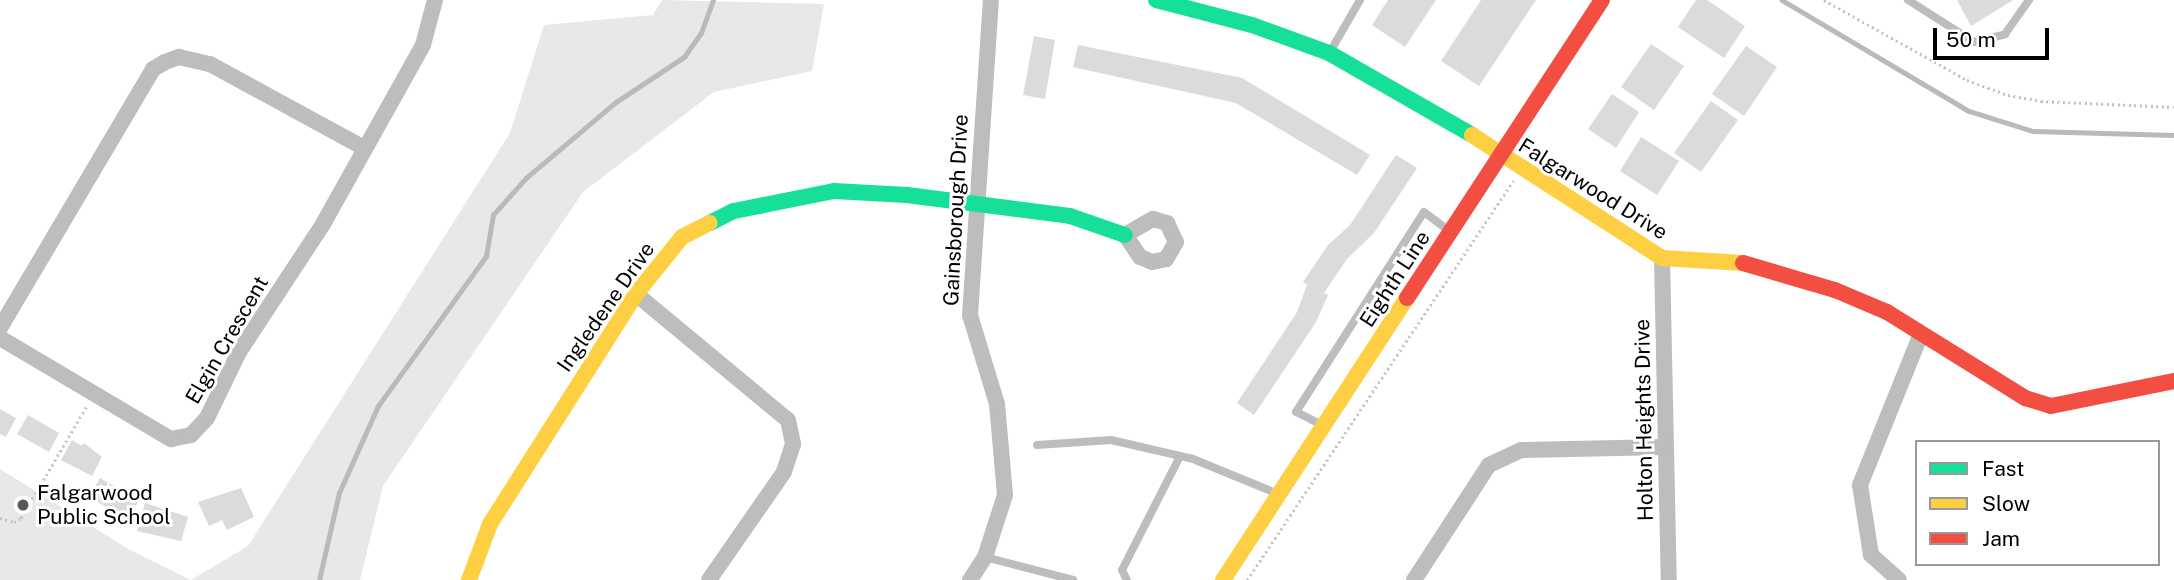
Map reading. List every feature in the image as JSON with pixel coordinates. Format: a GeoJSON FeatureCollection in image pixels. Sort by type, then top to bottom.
{"type":"FeatureCollection","features":[{"type":"Feature","properties":{"kind":"street","name":"Elgin Crescent"},"geometry":{"type":"LineString","coordinates":[[0,338],[171,439],[191,435],[207,418],[240,352],[323,224],[424,45],[435,0]]}},
{"type":"Feature","properties":{"kind":"street","name":"Gainsborough Drive"},"geometry":{"type":"LineString","coordinates":[[970,580],[985,557],[1005,495],[997,404],[970,315],[991,0]]}},
{"type":"Feature","properties":{"kind":"street","name":"Falgarwood Drive"},"geometry":{"type":"LineString","coordinates":[[1156,0],[1252,25],[1329,52],[1662,258],[1757,264],[1887,312],[2025,398],[2051,406],[2146,390],[2174,381]]}},
{"type":"Feature","properties":{"kind":"street","name":"Eighth Line"},"geometry":{"type":"LineString","coordinates":[[1223,580],[1602,0]]}},
{"type":"Feature","properties":{"kind":"street"},"geometry":{"type":"LineString","coordinates":[[0,328],[153,69],[165,62],[179,57],[210,64],[364,148]]}},
{"type":"Feature","properties":{"kind":"street","name":"Ingledene Drive"},"geometry":{"type":"LineString","coordinates":[[469,580],[490,524],[636,294],[682,237],[734,211],[835,191],[1070,216],[1125,235]]}},
{"type":"Feature","properties":{"kind":"street","name":"Holton Heights Drive"},"geometry":{"type":"LineString","coordinates":[[1662,258],[1664,447],[1670,580]]}},
{"type":"Feature","properties":{"kind":"street"},"geometry":{"type":"LineString","coordinates":[[636,294],[788,420],[793,444],[784,472],[709,580]]}},
{"type":"Feature","properties":{"kind":"street"},"geometry":{"type":"LineString","coordinates":[[1899,580],[1871,555],[1860,485],[1921,334]]}},
{"type":"Feature","properties":{"kind":"street"},"geometry":{"type":"LineString","coordinates":[[1413,580],[1489,465],[1521,450],[1664,447]]}},
{"type":"Feature","properties":{"kind":"lane"},"geometry":{"type":"LineString","coordinates":[[1329,52],[1360,0]]}},
{"type":"Feature","properties":{"kind":"lane"},"geometry":{"type":"LineString","coordinates":[[1908,0],[1974,42],[2006,34],[2029,0]]}},
{"type":"Feature","properties":{"kind":"lane"},"geometry":{"type":"LineString","coordinates":[[1325,426],[1296,412],[1424,212],[1450,232]]}},
{"type":"Feature","properties":{"kind":"lane"},"geometry":{"type":"LineString","coordinates":[[1037,445],[1111,440],[1180,456],[1279,494]]}},
{"type":"Feature","properties":{"kind":"lane"},"geometry":{"type":"LineString","coordinates":[[1127,580],[1122,570],[1180,456]]}},
{"type":"Feature","properties":{"kind":"lane"},"geometry":{"type":"LineString","coordinates":[[985,557],[1073,580]]}},
{"type":"Feature","properties":{"kind":"path"},"geometry":{"type":"LineString","coordinates":[[1824,0],[1967,80],[2008,95],[2041,101],[2174,107]]}},
{"type":"Feature","properties":{"kind":"path"},"geometry":{"type":"LineString","coordinates":[[1247,580],[1518,167]]}},
{"type":"Feature","properties":{"kind":"path"},"geometry":{"type":"LineString","coordinates":[[0,518],[14,522],[21,518],[93,394]]}},
{"type":"Feature","properties":{"kind":"shaded area"},"geometry":{"type":"Polygon","coordinates":[[[662,0],[824,4],[812,71],[714,92],[583,192],[383,486],[360,580],[191,580],[248,546],[510,133],[544,25],[653,15],[662,0]]]}},
{"type":"Feature","properties":{"kind":"shaded area","name":"Falgarwood Public School"},"geometry":{"type":"Polygon","coordinates":[[[0,469],[130,550],[191,580],[0,580],[0,469]]]}},
{"type":"Feature","properties":{"kind":"building"},"geometry":{"type":"Polygon","coordinates":[[[1388,0],[1436,0],[1405,47],[1372,25],[1388,0]]]}},
{"type":"Feature","properties":{"kind":"building"},"geometry":{"type":"Polygon","coordinates":[[[1481,0],[1536,0],[1479,86],[1441,61],[1481,0]]]}},
{"type":"Feature","properties":{"kind":"building"},"geometry":{"type":"Polygon","coordinates":[[[1696,0],[1707,0],[1745,26],[1724,58],[1678,27],[1696,0]]]}},
{"type":"Feature","properties":{"kind":"building"},"geometry":{"type":"Polygon","coordinates":[[[1957,0],[2013,0],[1971,26],[1957,0]]]}},
{"type":"Feature","properties":{"kind":"building"},"geometry":{"type":"Polygon","coordinates":[[[1034,36],[1055,40],[1045,99],[1023,95],[1034,36]]]}},
{"type":"Feature","properties":{"kind":"building"},"geometry":{"type":"Polygon","coordinates":[[[1651,44],[1684,66],[1654,110],[1621,87],[1651,44]]]}},
{"type":"Feature","properties":{"kind":"building"},"geometry":{"type":"Polygon","coordinates":[[[1078,45],[1242,78],[1370,155],[1357,175],[1236,103],[1073,67],[1078,45]]]}},
{"type":"Feature","properties":{"kind":"building"},"geometry":{"type":"Polygon","coordinates":[[[1746,46],[1777,67],[1744,116],[1712,94],[1746,46]]]}},
{"type":"Feature","properties":{"kind":"building"},"geometry":{"type":"Polygon","coordinates":[[[1612,94],[1639,112],[1616,148],[1588,129],[1612,94]]]}},
{"type":"Feature","properties":{"kind":"building"},"geometry":{"type":"Polygon","coordinates":[[[1711,101],[1738,120],[1701,172],[1674,153],[1711,101]]]}},
{"type":"Feature","properties":{"kind":"building"},"geometry":{"type":"Polygon","coordinates":[[[1641,137],[1679,161],[1657,195],[1620,171],[1641,137]]]}},
{"type":"Feature","properties":{"kind":"building"},"geometry":{"type":"Polygon","coordinates":[[[1396,155],[1417,168],[1374,233],[1347,259],[1324,293],[1328,295],[1316,322],[1254,415],[1237,403],[1297,312],[1307,285],[1303,282],[1328,245],[1350,225],[1396,155]]]}},
{"type":"Feature","properties":{"kind":"building"},"geometry":{"type":"Polygon","coordinates":[[[0,409],[16,418],[6,437],[0,434],[0,409]]]}},
{"type":"Feature","properties":{"kind":"building"},"geometry":{"type":"Polygon","coordinates":[[[28,415],[59,433],[49,452],[17,434],[28,415]]]}},
{"type":"Feature","properties":{"kind":"building"},"geometry":{"type":"Polygon","coordinates":[[[72,440],[82,446],[84,443],[102,457],[92,476],[61,460],[72,440]]]}},
{"type":"Feature","properties":{"kind":"building"},"geometry":{"type":"Polygon","coordinates":[[[100,478],[139,500],[128,520],[89,497],[100,478]]]}},
{"type":"Feature","properties":{"kind":"building"},"geometry":{"type":"Polygon","coordinates":[[[241,488],[254,517],[227,530],[222,520],[209,526],[198,502],[241,488]]]}},
{"type":"Feature","properties":{"kind":"building"},"geometry":{"type":"Polygon","coordinates":[[[145,503],[188,517],[181,541],[137,531],[145,503]]]}},
{"type":"Feature","properties":{"kind":"waterway"},"geometry":{"type":"LineString","coordinates":[[319,580],[339,493],[378,406],[486,256],[493,215],[526,178],[616,102],[684,57],[701,33],[713,0]]}},
{"type":"Feature","properties":{"kind":"waterway"},"geometry":{"type":"LineString","coordinates":[[1782,0],[1969,111],[2033,131],[2174,135]]}},
{"type":"Feature","properties":{"kind":"traffic: fast"},"geometry":{"type":"LineString","coordinates":[[1156,0],[1252,25],[1329,53],[1472,135]]}},
{"type":"Feature","properties":{"kind":"traffic: fast"},"geometry":{"type":"LineString","coordinates":[[710,223],[734,211],[834,191],[907,195],[1070,216],[1125,235]]}},
{"type":"Feature","properties":{"kind":"traffic: slow"},"geometry":{"type":"LineString","coordinates":[[1472,135],[1662,258],[1743,263]]}},
{"type":"Feature","properties":{"kind":"traffic: slow"},"geometry":{"type":"LineString","coordinates":[[469,580],[490,524],[636,294],[682,237],[710,223]]}},
{"type":"Feature","properties":{"kind":"traffic: slow"},"geometry":{"type":"LineString","coordinates":[[1223,580],[1407,298]]}},
{"type":"Feature","properties":{"kind":"traffic: jam"},"geometry":{"type":"LineString","coordinates":[[1407,298],[1602,0]]}},
{"type":"Feature","properties":{"kind":"traffic: jam"},"geometry":{"type":"LineString","coordinates":[[1743,263],[1835,290],[1887,312],[2025,398],[2051,406],[2174,381]]}},
{"type":"Feature","properties":{"kind":"place","name":"Falgarwood Public School"},"geometry":{"type":"Point","coordinates":[23,505]}}]}
